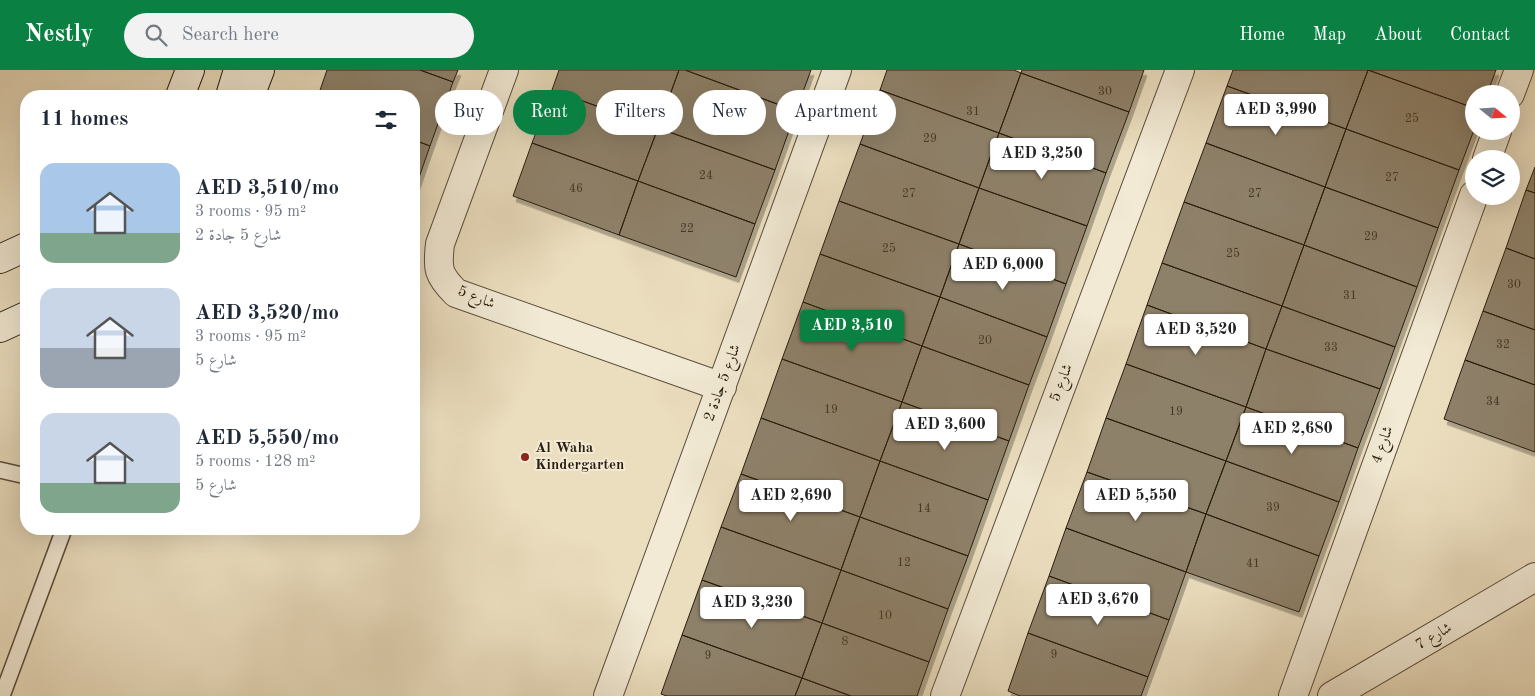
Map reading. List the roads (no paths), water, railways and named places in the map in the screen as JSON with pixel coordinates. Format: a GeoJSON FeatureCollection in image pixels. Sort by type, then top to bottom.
{"type":"FeatureCollection","features":[{"type":"Feature","properties":{"kind":"street"},"geometry":{"type":"LineString","coordinates":[[182,90],[190,70]]}},
{"type":"Feature","properties":{"kind":"street"},"geometry":{"type":"LineString","coordinates":[[232,90],[238,70]]}},
{"type":"Feature","properties":{"kind":"street"},"geometry":{"type":"LineString","coordinates":[[252,90],[260,70]]}},
{"type":"Feature","properties":{"kind":"street","name":"شارع 5"},"geometry":{"type":"LineString","coordinates":[[504,70],[440,244],[438,264],[440,273],[446,283],[456,293],[722,387]]}},
{"type":"Feature","properties":{"kind":"street","name":"شارع 5 جادة 2"},"geometry":{"type":"LineString","coordinates":[[608,696],[837,70]]}},
{"type":"Feature","properties":{"kind":"street","name":"شارع 5"},"geometry":{"type":"LineString","coordinates":[[945,696],[1180,70]]}},
{"type":"Feature","properties":{"kind":"street"},"geometry":{"type":"LineString","coordinates":[[1513,85],[1519,70]]}},
{"type":"Feature","properties":{"kind":"street","name":"شارع 4"},"geometry":{"type":"LineString","coordinates":[[1293,696],[1470,205]]}},
{"type":"Feature","properties":{"kind":"street"},"geometry":{"type":"LineString","coordinates":[[0,259],[20,250]]}},
{"type":"Feature","properties":{"kind":"street"},"geometry":{"type":"LineString","coordinates":[[0,328],[20,319]]}},
{"type":"Feature","properties":{"kind":"street","name":"شارع 7"},"geometry":{"type":"LineString","coordinates":[[1332,696],[1535,577]]}},
{"type":"Feature","properties":{"kind":"lane"},"geometry":{"type":"LineString","coordinates":[[0,470],[20,475]]}},
{"type":"Feature","properties":{"kind":"lane"},"geometry":{"type":"LineString","coordinates":[[2,696],[62,535]]}},
{"type":"Feature","properties":{"kind":"place","name":"Al Waha Kindergarten"},"geometry":{"type":"Point","coordinates":[525,457]}}]}
